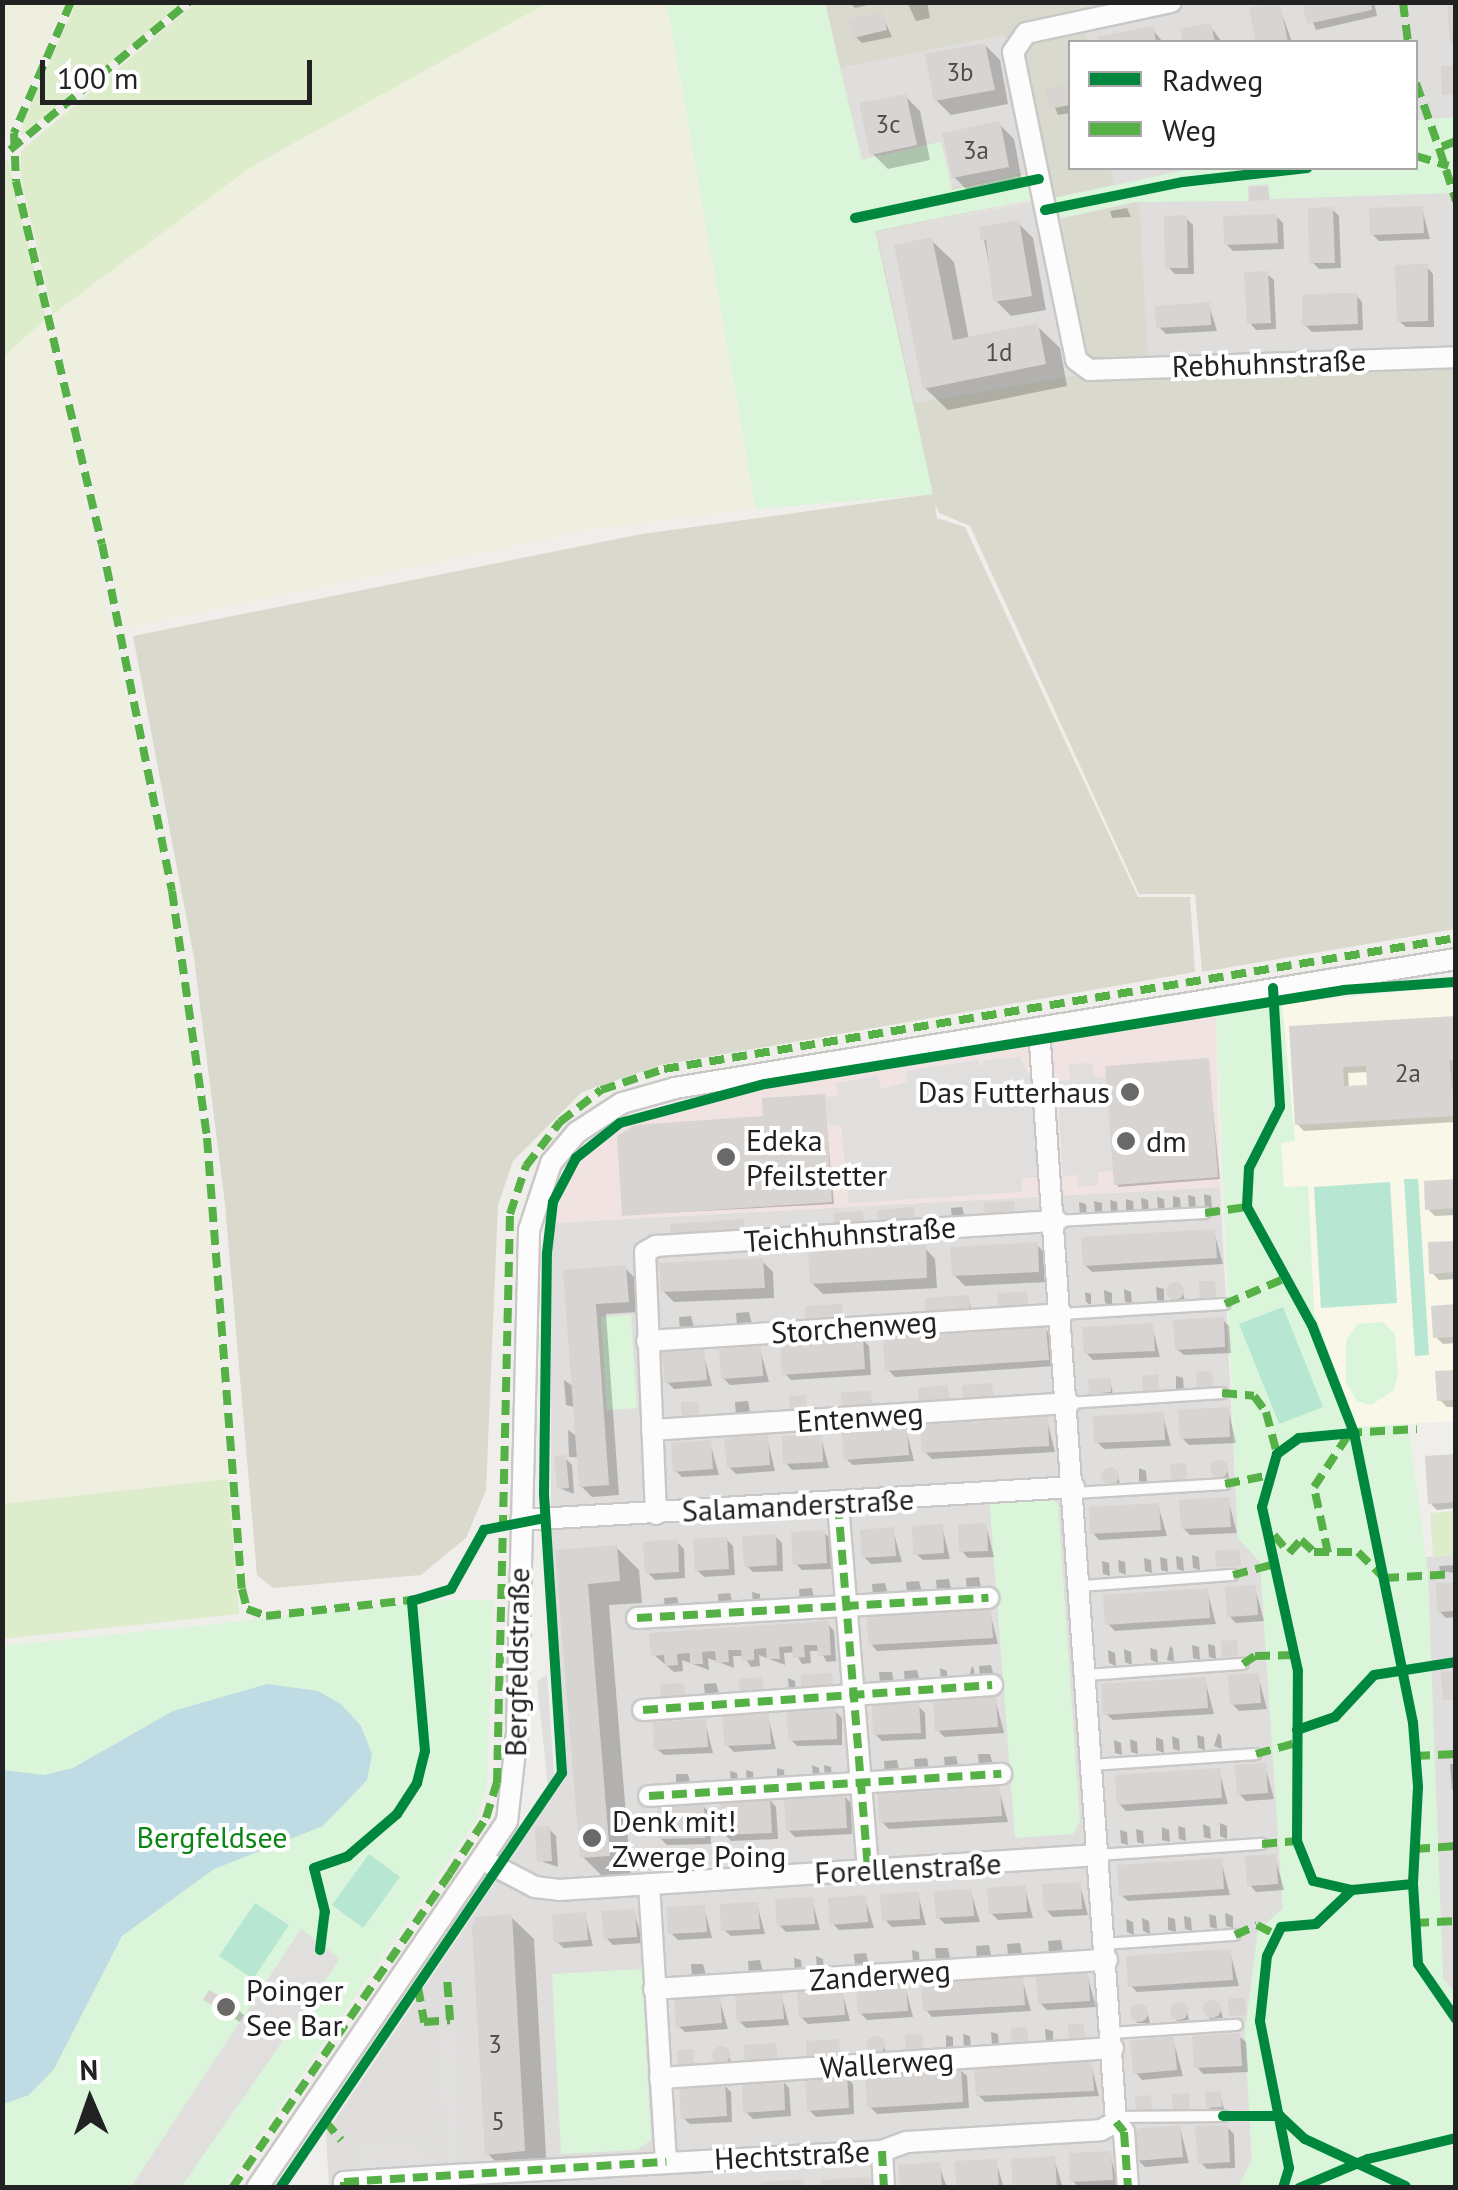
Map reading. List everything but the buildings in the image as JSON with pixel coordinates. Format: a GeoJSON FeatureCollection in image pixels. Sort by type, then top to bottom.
{"type":"FeatureCollection","features":[{"type":"Feature","properties":{"kind":"street","name":"Rebhuhnstraße"},"geometry":{"type":"LineString","coordinates":[[1171,2],[1026,33],[1013,52],[1082,368],[1456,357]]}},
{"type":"Feature","properties":{"kind":"street","name":"Bergfeldstraße"},"geometry":{"type":"LineString","coordinates":[[257,2188],[504,1828],[514,1792],[529,1230],[552,1163],[576,1132],[622,1102],[675,1088],[1456,959]]}},
{"type":"Feature","properties":{"kind":"street"},"geometry":{"type":"LineString","coordinates":[[1038,1028],[1057,1221],[1117,2120],[1124,2132],[1128,2188]]}},
{"type":"Feature","properties":{"kind":"street","name":"Teichhuhnstraße"},"geometry":{"type":"LineString","coordinates":[[647,1341],[644,1252],[656,1246],[1057,1221]]}},
{"type":"Feature","properties":{"kind":"street","name":"Storchenweg"},"geometry":{"type":"LineString","coordinates":[[647,1341],[1062,1314]]}},
{"type":"Feature","properties":{"kind":"street"},"geometry":{"type":"LineString","coordinates":[[647,1341],[656,1514]]}},
{"type":"Feature","properties":{"kind":"street","name":"Entenweg"},"geometry":{"type":"LineString","coordinates":[[652,1430],[1069,1403]]}},
{"type":"Feature","properties":{"kind":"street","name":"Salamanderstraße"},"geometry":{"type":"LineString","coordinates":[[521,1520],[1074,1490]]}},
{"type":"Feature","properties":{"kind":"street"},"geometry":{"type":"LineString","coordinates":[[838,1504],[868,1869]]}},
{"type":"Feature","properties":{"kind":"street"},"geometry":{"type":"LineString","coordinates":[[636,1618],[988,1598]]}},
{"type":"Feature","properties":{"kind":"street"},"geometry":{"type":"LineString","coordinates":[[642,1710],[992,1685]]}},
{"type":"Feature","properties":{"kind":"street"},"geometry":{"type":"LineString","coordinates":[[648,1796],[1001,1774]]}},
{"type":"Feature","properties":{"kind":"street","name":"Forellenstraße"},"geometry":{"type":"LineString","coordinates":[[485,1860],[535,1887],[649,1884],[1099,1854]]}},
{"type":"Feature","properties":{"kind":"street"},"geometry":{"type":"LineString","coordinates":[[649,1884],[666,2162]]}},
{"type":"Feature","properties":{"kind":"street","name":"Zanderweg"},"geometry":{"type":"LineString","coordinates":[[654,1989],[1106,1952]]}},
{"type":"Feature","properties":{"kind":"street","name":"Wallerweg"},"geometry":{"type":"LineString","coordinates":[[660,2078],[1112,2040]]}},
{"type":"Feature","properties":{"kind":"street","name":"Hechtstraße"},"geometry":{"type":"LineString","coordinates":[[344,2185],[557,2178],[666,2162],[882,2151],[906,2142],[1101,2130],[1117,2120]]}},
{"type":"Feature","properties":{"kind":"street"},"geometry":{"type":"LineString","coordinates":[[882,2151],[884,2188]]}},
{"type":"Feature","properties":{"kind":"lane"},"geometry":{"type":"LineString","coordinates":[[1057,1221],[1205,1214]]}},
{"type":"Feature","properties":{"kind":"lane"},"geometry":{"type":"LineString","coordinates":[[1062,1314],[1225,1304]]}},
{"type":"Feature","properties":{"kind":"lane"},"geometry":{"type":"LineString","coordinates":[[1069,1403],[1222,1392]]}},
{"type":"Feature","properties":{"kind":"lane"},"geometry":{"type":"LineString","coordinates":[[1074,1490],[1225,1484]]}},
{"type":"Feature","properties":{"kind":"lane"},"geometry":{"type":"LineString","coordinates":[[1082,1586],[1233,1575]]}},
{"type":"Feature","properties":{"kind":"lane"},"geometry":{"type":"LineString","coordinates":[[1088,1675],[1243,1664]]}},
{"type":"Feature","properties":{"kind":"lane"},"geometry":{"type":"LineString","coordinates":[[1092,1765],[1256,1754]]}},
{"type":"Feature","properties":{"kind":"lane"},"geometry":{"type":"LineString","coordinates":[[1099,1854],[1262,1844]]}},
{"type":"Feature","properties":{"kind":"lane"},"geometry":{"type":"LineString","coordinates":[[1106,1952],[1235,1935]]}},
{"type":"Feature","properties":{"kind":"lane"},"geometry":{"type":"LineString","coordinates":[[1112,2040],[1237,2025]]}},
{"type":"Feature","properties":{"kind":"lane"},"geometry":{"type":"LineString","coordinates":[[1117,2120],[1223,2116]]}},
{"type":"Feature","properties":{"kind":"shaded area"},"geometry":{"type":"Polygon","coordinates":[[[825,3],[1080,3],[1088,40],[1068,40],[1068,170],[1111,170],[1114,185],[1054,198],[1022,49],[1003,35],[841,68],[862,159],[941,142],[861,160],[825,3]]]}},
{"type":"Feature","properties":{"kind":"shaded area"},"geometry":{"type":"Polygon","coordinates":[[[1080,3],[1455,3],[1455,367],[1148,372],[1138,202],[1082,356],[1083,374],[915,404],[877,232],[1039,200],[1032,171],[952,187],[941,142],[862,159],[841,68],[1003,34],[1022,49],[1055,198],[1114,185],[1111,170],[1418,170],[1418,40],[1088,40],[1080,3]]]}},
{"type":"Feature","properties":{"kind":"shaded area"},"geometry":{"type":"Polygon","coordinates":[[[941,142],[952,187],[1033,171],[1040,199],[877,232],[915,403],[1083,374],[1061,219],[1139,202],[1149,372],[1455,367],[1455,929],[1202,972],[1195,894],[1139,894],[970,526],[939,513],[935,504],[937,518],[965,527],[1138,897],[1190,897],[1195,972],[661,1065],[582,1092],[513,1161],[498,1205],[486,1490],[466,1538],[421,1575],[273,1588],[257,1575],[225,1204],[194,958],[133,636],[642,534],[932,494],[875,230],[1037,199],[1031,173],[952,190],[941,142]]]}},
{"type":"Feature","properties":{"kind":"shaded area"},"geometry":{"type":"Polygon","coordinates":[[[1455,986],[1455,1421],[1357,1427],[1314,1312],[1308,1187],[1284,1188],[1281,1143],[1295,1141],[1282,1004],[1455,986]]]}},
{"type":"Feature","properties":{"kind":"shaded area"},"geometry":{"type":"Polygon","coordinates":[[[1216,1015],[1220,1187],[551,1223],[578,1158],[621,1124],[647,1115],[755,1088],[1216,1015]]]}},
{"type":"Feature","properties":{"kind":"shaded area"},"geometry":{"type":"Polygon","coordinates":[[[1020,1057],[1035,1087],[1041,1177],[1022,1178],[1022,1192],[849,1203],[841,1125],[827,1125],[825,1097],[838,1096],[836,1083],[878,1076],[881,1089],[907,1082],[906,1071],[978,1060],[982,1068],[983,1060],[1020,1057]]]}},
{"type":"Feature","properties":{"kind":"shaded area"},"geometry":{"type":"Polygon","coordinates":[[[1092,1063],[1094,1077],[1106,1077],[1113,1171],[1098,1172],[1098,1185],[1078,1187],[1077,1175],[1063,1176],[1057,1081],[1070,1080],[1069,1064],[1092,1063]]]}},
{"type":"Feature","properties":{"kind":"shaded area"},"geometry":{"type":"Polygon","coordinates":[[[1220,1187],[1238,1538],[1260,1562],[1283,1908],[1258,1932],[1245,2033],[1252,2160],[1238,2187],[329,2187],[326,2133],[566,1777],[551,1547],[551,1223],[1220,1187]]]}},
{"type":"Feature","properties":{"kind":"shaded area"},"geometry":{"type":"Polygon","coordinates":[[[1455,1555],[1455,1993],[1443,1978],[1426,1557],[1455,1555]]]}},
{"type":"Feature","properties":{"kind":"shaded area"},"geometry":{"type":"Polygon","coordinates":[[[547,1674],[554,1774],[548,1787],[537,1682],[547,1674]]]}},
{"type":"Feature","properties":{"kind":"shaded area"},"geometry":{"type":"Polygon","coordinates":[[[301,1929],[340,1959],[181,2187],[131,2187],[301,1929]]]}},
{"type":"Feature","properties":{"kind":"shaded area"},"geometry":{"type":"Polygon","coordinates":[[[454,2023],[462,2159],[446,2160],[438,2024],[454,2023]]]}},
{"type":"Feature","properties":{"kind":"shaded area"},"geometry":{"type":"Polygon","coordinates":[[[421,2141],[423,2165],[357,2171],[355,2146],[421,2141]]]}},
{"type":"Feature","properties":{"kind":"green space"},"geometry":{"type":"Polygon","coordinates":[[[2,3],[65,3],[3,144],[2,3]]]}},
{"type":"Feature","properties":{"kind":"green space"},"geometry":{"type":"Polygon","coordinates":[[[76,3],[183,3],[20,136],[26,115],[76,3]]]}},
{"type":"Feature","properties":{"kind":"green space"},"geometry":{"type":"Polygon","coordinates":[[[195,3],[547,3],[251,167],[53,314],[21,179],[21,151],[195,3]]]}},
{"type":"Feature","properties":{"kind":"green space"},"geometry":{"type":"Polygon","coordinates":[[[547,3],[667,3],[756,509],[590,530],[127,628],[53,314],[251,167],[547,3]]]}},
{"type":"Feature","properties":{"kind":"green space"},"geometry":{"type":"Polygon","coordinates":[[[667,3],[825,3],[862,160],[941,142],[952,190],[1032,173],[1038,198],[875,231],[933,494],[756,509],[667,3]]]}},
{"type":"Feature","properties":{"kind":"green space"},"geometry":{"type":"Polygon","coordinates":[[[1455,117],[1455,193],[1270,199],[1268,184],[1248,186],[1248,201],[1135,202],[1061,218],[1054,198],[1186,170],[1418,170],[1418,120],[1455,117]]]}},
{"type":"Feature","properties":{"kind":"green space"},"geometry":{"type":"Polygon","coordinates":[[[8,160],[46,318],[3,357],[2,164],[8,160]]]}},
{"type":"Feature","properties":{"kind":"green space"},"geometry":{"type":"Polygon","coordinates":[[[46,318],[168,895],[205,1169],[228,1479],[3,1504],[2,357],[46,318]]]}},
{"type":"Feature","properties":{"kind":"green space"},"geometry":{"type":"Polygon","coordinates":[[[1282,1004],[1295,1141],[1281,1143],[1284,1187],[1308,1186],[1314,1312],[1356,1427],[1408,1424],[1428,1572],[1443,1978],[1455,1994],[1455,2187],[1238,2187],[1252,2160],[1245,2033],[1258,1931],[1283,1908],[1260,1562],[1238,1538],[1216,1015],[1282,1004]]]}},
{"type":"Feature","properties":{"kind":"green space"},"geometry":{"type":"Polygon","coordinates":[[[1404,1179],[1418,1179],[1429,1355],[1415,1356],[1404,1179]]]}},
{"type":"Feature","properties":{"kind":"green space"},"geometry":{"type":"Polygon","coordinates":[[[1390,1182],[1397,1303],[1321,1308],[1314,1187],[1390,1182]]]}},
{"type":"Feature","properties":{"kind":"green space"},"geometry":{"type":"Polygon","coordinates":[[[1283,1307],[1323,1407],[1279,1424],[1239,1324],[1283,1307]]]}},
{"type":"Feature","properties":{"kind":"green space"},"geometry":{"type":"Polygon","coordinates":[[[631,1315],[637,1408],[607,1410],[601,1317],[631,1315]]]}},
{"type":"Feature","properties":{"kind":"green space"},"geometry":{"type":"Polygon","coordinates":[[[1383,1322],[1395,1334],[1398,1373],[1394,1390],[1371,1405],[1357,1401],[1346,1383],[1346,1340],[1357,1324],[1383,1322]]]}},
{"type":"Feature","properties":{"kind":"green space"},"geometry":{"type":"Polygon","coordinates":[[[228,1479],[239,1614],[3,1639],[3,1504],[228,1479]]]}},
{"type":"Feature","properties":{"kind":"green space"},"geometry":{"type":"Polygon","coordinates":[[[1048,1494],[1058,1505],[1080,1822],[1073,1834],[1015,1838],[989,1497],[1048,1494]]]}},
{"type":"Feature","properties":{"kind":"green space"},"geometry":{"type":"Polygon","coordinates":[[[1455,1511],[1455,1555],[1433,1557],[1430,1513],[1455,1511]]]}},
{"type":"Feature","properties":{"kind":"green space","name":"Bergfeldsee"},"geometry":{"type":"Polygon","coordinates":[[[445,1600],[493,1600],[487,1783],[477,1819],[225,2187],[3,2188],[3,1646],[445,1600]]]}},
{"type":"Feature","properties":{"kind":"green space"},"geometry":{"type":"Polygon","coordinates":[[[369,1854],[400,1877],[363,1928],[332,1905],[369,1854]]]}},
{"type":"Feature","properties":{"kind":"green space"},"geometry":{"type":"Polygon","coordinates":[[[255,1903],[289,1925],[253,1979],[219,1956],[255,1903]]]}},
{"type":"Feature","properties":{"kind":"green space"},"geometry":{"type":"Polygon","coordinates":[[[642,1969],[651,2140],[637,2150],[561,2154],[552,1974],[642,1969]]]}},
{"type":"Feature","properties":{"kind":"water","name":"Bergfeldsee"},"geometry":{"type":"Polygon","coordinates":[[[267,1684],[318,1691],[341,1704],[361,1726],[372,1754],[367,1780],[323,1826],[214,1869],[122,1936],[54,2069],[29,2095],[3,2104],[3,1770],[44,1775],[73,1768],[173,1711],[267,1684]]]}},
{"type":"Feature","properties":{"kind":"marked path"},"geometry":{"type":"LineString","coordinates":[[71,2],[14,133],[16,181],[102,544],[172,891],[207,1138],[242,1589],[247,1609],[266,1616],[420,1599]]}},
{"type":"Feature","properties":{"kind":"marked path"},"geometry":{"type":"LineString","coordinates":[[10,150],[189,2]]}},
{"type":"Feature","properties":{"kind":"marked path"},"geometry":{"type":"LineString","coordinates":[[1403,2],[1408,40]]}},
{"type":"Feature","properties":{"kind":"marked path"},"geometry":{"type":"LineString","coordinates":[[1418,89],[1439,148]]}},
{"type":"Feature","properties":{"kind":"marked path"},"geometry":{"type":"LineString","coordinates":[[1456,141],[1439,148],[1456,201]]}},
{"type":"Feature","properties":{"kind":"marked path"},"geometry":{"type":"LineString","coordinates":[[1418,157],[1448,166]]}},
{"type":"Feature","properties":{"kind":"marked path"},"geometry":{"type":"LineString","coordinates":[[232,2188],[486,1818],[497,1783],[510,1214],[526,1166],[560,1122],[601,1090],[664,1069],[1456,938]]}},
{"type":"Feature","properties":{"kind":"marked path"},"geometry":{"type":"LineString","coordinates":[[1205,1213],[1247,1207]]}},
{"type":"Feature","properties":{"kind":"marked path"},"geometry":{"type":"LineString","coordinates":[[1225,1304],[1288,1277]]}},
{"type":"Feature","properties":{"kind":"marked path"},"geometry":{"type":"LineString","coordinates":[[1222,1393],[1254,1396],[1266,1412],[1277,1454]]}},
{"type":"Feature","properties":{"kind":"marked path"},"geometry":{"type":"LineString","coordinates":[[1347,1433],[1417,1429]]}},
{"type":"Feature","properties":{"kind":"marked path"},"geometry":{"type":"LineString","coordinates":[[1328,1553],[1314,1487],[1349,1434]]}},
{"type":"Feature","properties":{"kind":"marked path"},"geometry":{"type":"LineString","coordinates":[[1225,1484],[1265,1476]]}},
{"type":"Feature","properties":{"kind":"marked path"},"geometry":{"type":"LineString","coordinates":[[838,1504],[868,1869]]}},
{"type":"Feature","properties":{"kind":"marked path"},"geometry":{"type":"LineString","coordinates":[[1274,1535],[1289,1553],[1301,1540],[1314,1552],[1358,1552],[1384,1578],[1456,1574]]}},
{"type":"Feature","properties":{"kind":"marked path"},"geometry":{"type":"LineString","coordinates":[[1233,1575],[1275,1564]]}},
{"type":"Feature","properties":{"kind":"marked path"},"geometry":{"type":"LineString","coordinates":[[637,1618],[988,1598]]}},
{"type":"Feature","properties":{"kind":"marked path"},"geometry":{"type":"LineString","coordinates":[[1243,1664],[1255,1656],[1297,1655]]}},
{"type":"Feature","properties":{"kind":"marked path"},"geometry":{"type":"LineString","coordinates":[[643,1710],[992,1685]]}},
{"type":"Feature","properties":{"kind":"marked path"},"geometry":{"type":"LineString","coordinates":[[1256,1754],[1296,1743]]}},
{"type":"Feature","properties":{"kind":"marked path"},"geometry":{"type":"LineString","coordinates":[[1415,1756],[1456,1754]]}},
{"type":"Feature","properties":{"kind":"marked path"},"geometry":{"type":"LineString","coordinates":[[649,1796],[1001,1774]]}},
{"type":"Feature","properties":{"kind":"marked path"},"geometry":{"type":"LineString","coordinates":[[1262,1844],[1297,1841]]}},
{"type":"Feature","properties":{"kind":"marked path"},"geometry":{"type":"LineString","coordinates":[[1415,1849],[1456,1846]]}},
{"type":"Feature","properties":{"kind":"marked path"},"geometry":{"type":"LineString","coordinates":[[1414,1923],[1456,1921]]}},
{"type":"Feature","properties":{"kind":"marked path"},"geometry":{"type":"LineString","coordinates":[[1235,1935],[1257,1925],[1275,1934]]}},
{"type":"Feature","properties":{"kind":"marked path"},"geometry":{"type":"LineString","coordinates":[[418,1987],[424,2022],[450,2020],[447,1981]]}},
{"type":"Feature","properties":{"kind":"marked path"},"geometry":{"type":"LineString","coordinates":[[325,2121],[341,2140]]}},
{"type":"Feature","properties":{"kind":"marked path"},"geometry":{"type":"LineString","coordinates":[[1116,2122],[1124,2132],[1128,2188]]}},
{"type":"Feature","properties":{"kind":"marked path"},"geometry":{"type":"LineString","coordinates":[[882,2151],[884,2188]]}},
{"type":"Feature","properties":{"kind":"marked path"},"geometry":{"type":"LineString","coordinates":[[344,2188],[344,2182],[666,2162]]}},
{"type":"Feature","properties":{"kind":"cycle path"},"geometry":{"type":"LineString","coordinates":[[1045,210],[1183,182],[1289,170]]}},
{"type":"Feature","properties":{"kind":"cycle path"},"geometry":{"type":"LineString","coordinates":[[855,218],[1039,179]]}},
{"type":"Feature","properties":{"kind":"cycle path"},"geometry":{"type":"LineString","coordinates":[[280,2188],[562,1773],[544,1494],[547,1253],[553,1202],[576,1158],[620,1123],[765,1084],[1344,990],[1456,982]]}},
{"type":"Feature","properties":{"kind":"cycle path"},"geometry":{"type":"LineString","coordinates":[[1273,988],[1280,1107],[1249,1168],[1247,1207],[1312,1325],[1354,1433],[1413,1723],[1418,1787],[1413,1884]]}},
{"type":"Feature","properties":{"kind":"cycle path"},"geometry":{"type":"LineString","coordinates":[[1352,1890],[1313,1881],[1297,1841],[1298,1671],[1262,1507],[1277,1454],[1299,1438],[1354,1433]]}},
{"type":"Feature","properties":{"kind":"cycle path"},"geometry":{"type":"LineString","coordinates":[[320,1950],[325,1912],[314,1868],[348,1856],[397,1814],[417,1783],[425,1751],[412,1601],[451,1589],[484,1530],[545,1518]]}},
{"type":"Feature","properties":{"kind":"cycle path"},"geometry":{"type":"LineString","coordinates":[[1297,1730],[1335,1717],[1374,1675],[1456,1662]]}},
{"type":"Feature","properties":{"kind":"cycle path"},"geometry":{"type":"LineString","coordinates":[[1283,2188],[1289,2168],[1260,2021],[1267,1956],[1281,1927],[1316,1924],[1352,1890],[1413,1884],[1418,1964],[1456,2019]]}},
{"type":"Feature","properties":{"kind":"cycle path"},"geometry":{"type":"LineString","coordinates":[[1223,2116],[1280,2116],[1305,2139],[1406,2186]]}},
{"type":"Feature","properties":{"kind":"cycle path"},"geometry":{"type":"LineString","coordinates":[[1299,2188],[1368,2159],[1456,2138]]}},
{"type":"Feature","properties":{"kind":"place","name":"Das Futterhaus"},"geometry":{"type":"Point","coordinates":[1130,1092]}},
{"type":"Feature","properties":{"kind":"place","name":"dm"},"geometry":{"type":"Point","coordinates":[1126,1141]}},
{"type":"Feature","properties":{"kind":"place","name":"Edeka Pfeilstetter"},"geometry":{"type":"Point","coordinates":[726,1157]}},
{"type":"Feature","properties":{"kind":"place","name":"Denk mit! Zwerge Poing"},"geometry":{"type":"Point","coordinates":[592,1838]}},
{"type":"Feature","properties":{"kind":"place","name":"Poinger See Bar"},"geometry":{"type":"Point","coordinates":[226,2007]}}]}
